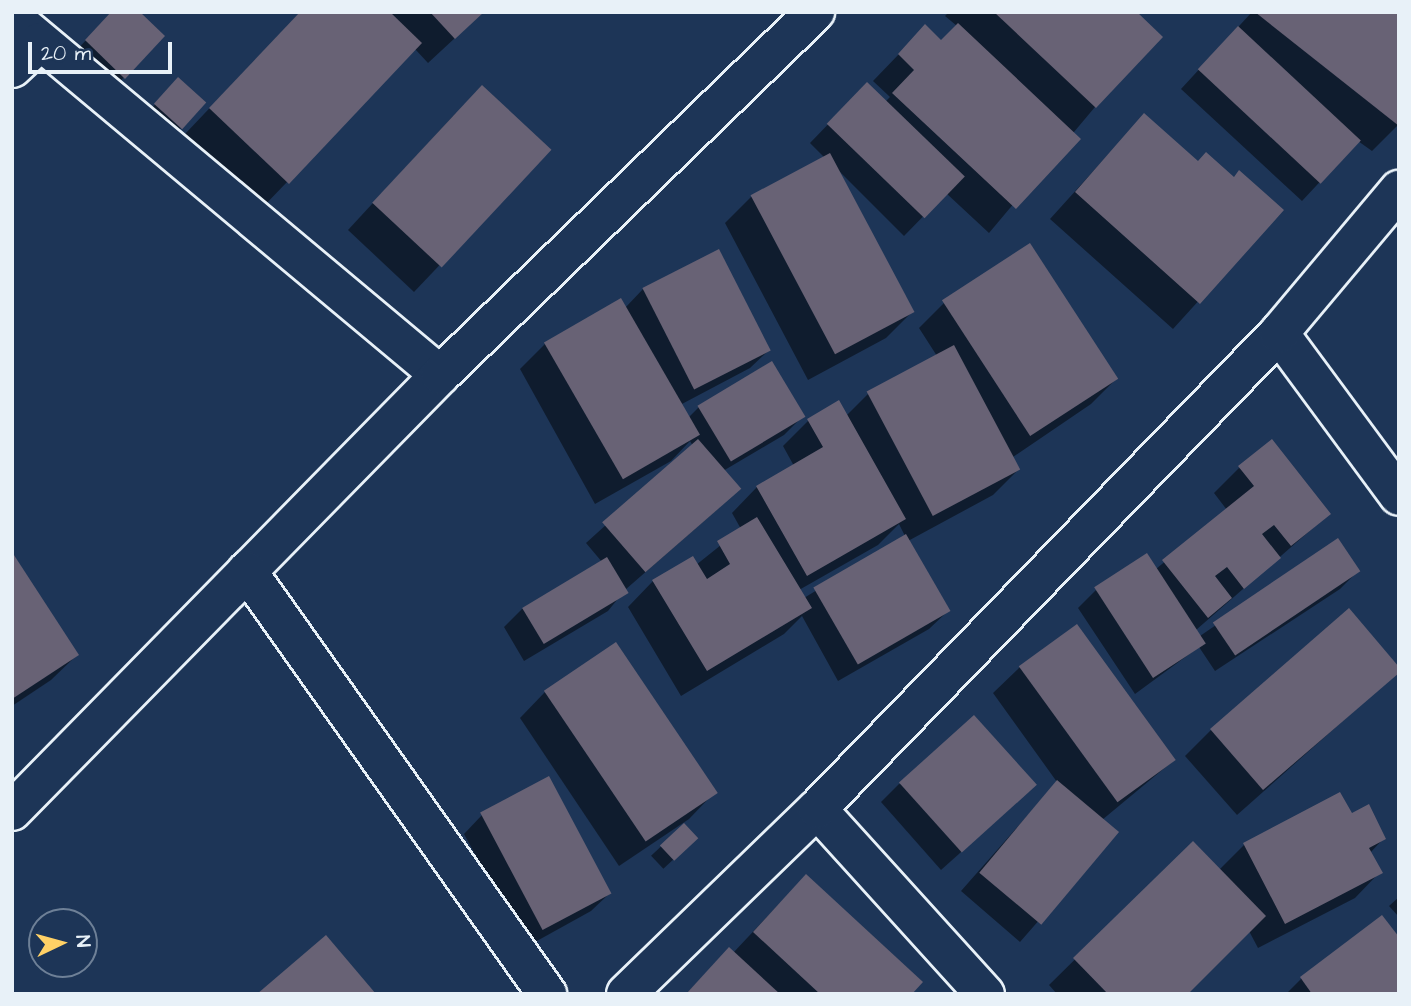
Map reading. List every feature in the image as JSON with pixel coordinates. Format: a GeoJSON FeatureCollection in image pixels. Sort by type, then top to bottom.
{"type":"FeatureCollection","features":[{"type":"Feature","properties":{"kind":"street"},"geometry":{"type":"LineString","coordinates":[[12,811],[440,375],[809,14]]}},
{"type":"Feature","properties":{"kind":"street"},"geometry":{"type":"LineString","coordinates":[[12,68],[26,29],[440,375]]}},
{"type":"Feature","properties":{"kind":"street"},"geometry":{"type":"LineString","coordinates":[[626,994],[817,809],[1279,333],[1399,190]]}},
{"type":"Feature","properties":{"kind":"street"},"geometry":{"type":"LineString","coordinates":[[1279,333],[1399,496]]}},
{"type":"Feature","properties":{"kind":"street"},"geometry":{"type":"LineString","coordinates":[[247,571],[547,994]]}},
{"type":"Feature","properties":{"kind":"street"},"geometry":{"type":"LineString","coordinates":[[817,809],[985,994]]}},
{"type":"Feature","properties":{"kind":"building"},"geometry":{"type":"Polygon","coordinates":[[[111,12],[140,12],[165,36],[125,79],[85,40],[111,12]]]}},
{"type":"Feature","properties":{"kind":"building"},"geometry":{"type":"Polygon","coordinates":[[[300,12],[390,12],[422,43],[289,184],[209,108],[300,12]]]}},
{"type":"Feature","properties":{"kind":"building"},"geometry":{"type":"Polygon","coordinates":[[[430,12],[484,12],[455,39],[430,12]]]}},
{"type":"Feature","properties":{"kind":"building"},"geometry":{"type":"Polygon","coordinates":[[[994,12],[1137,12],[1163,37],[1096,108],[994,12]]]}},
{"type":"Feature","properties":{"kind":"building"},"geometry":{"type":"Polygon","coordinates":[[[1255,12],[1399,12],[1399,126],[1255,12]]]}},
{"type":"Feature","properties":{"kind":"building"},"geometry":{"type":"Polygon","coordinates":[[[958,23],[1081,139],[1016,209],[892,93],[914,70],[898,54],[925,24],[941,40],[958,23]]]}},
{"type":"Feature","properties":{"kind":"building"},"geometry":{"type":"Polygon","coordinates":[[[1238,26],[1361,141],[1321,184],[1198,69],[1238,26]]]}},
{"type":"Feature","properties":{"kind":"building"},"geometry":{"type":"Polygon","coordinates":[[[178,77],[206,102],[182,129],[154,104],[178,77]]]}},
{"type":"Feature","properties":{"kind":"building"},"geometry":{"type":"Polygon","coordinates":[[[867,82],[965,176],[925,218],[827,124],[867,82]]]}},
{"type":"Feature","properties":{"kind":"building"},"geometry":{"type":"Polygon","coordinates":[[[482,85],[551,150],[442,268],[372,203],[482,85]]]}},
{"type":"Feature","properties":{"kind":"building"},"geometry":{"type":"Polygon","coordinates":[[[1144,113],[1198,161],[1206,152],[1234,177],[1239,170],[1284,210],[1200,304],[1075,192],[1144,113]]]}},
{"type":"Feature","properties":{"kind":"building"},"geometry":{"type":"Polygon","coordinates":[[[830,153],[915,312],[835,354],[751,195],[830,153]]]}},
{"type":"Feature","properties":{"kind":"building"},"geometry":{"type":"Polygon","coordinates":[[[1030,243],[1118,379],[1030,436],[942,300],[1030,243]]]}},
{"type":"Feature","properties":{"kind":"building"},"geometry":{"type":"Polygon","coordinates":[[[719,249],[771,351],[694,390],[642,288],[719,249]]]}},
{"type":"Feature","properties":{"kind":"building"},"geometry":{"type":"Polygon","coordinates":[[[621,298],[700,435],[623,479],[544,342],[621,298]]]}},
{"type":"Feature","properties":{"kind":"building"},"geometry":{"type":"Polygon","coordinates":[[[954,345],[1020,469],[933,516],[867,391],[954,345]]]}},
{"type":"Feature","properties":{"kind":"building"},"geometry":{"type":"Polygon","coordinates":[[[772,361],[805,417],[731,462],[697,406],[772,361]]]}},
{"type":"Feature","properties":{"kind":"building"},"geometry":{"type":"Polygon","coordinates":[[[839,400],[906,519],[807,576],[756,486],[823,447],[807,419],[839,400]]]}},
{"type":"Feature","properties":{"kind":"building"},"geometry":{"type":"Polygon","coordinates":[[[698,439],[741,489],[645,572],[602,522],[698,439]]]}},
{"type":"Feature","properties":{"kind":"building"},"geometry":{"type":"Polygon","coordinates":[[[1272,439],[1331,514],[1291,546],[1274,525],[1262,534],[1281,558],[1244,589],[1227,567],[1215,576],[1232,598],[1208,618],[1162,560],[1254,486],[1238,466],[1272,439]]]}},
{"type":"Feature","properties":{"kind":"building"},"geometry":{"type":"Polygon","coordinates":[[[757,517],[812,608],[707,671],[652,580],[693,556],[707,579],[730,564],[717,541],[757,517]]]}},
{"type":"Feature","properties":{"kind":"building"},"geometry":{"type":"Polygon","coordinates":[[[906,534],[950,611],[858,665],[813,588],[906,534]]]}},
{"type":"Feature","properties":{"kind":"building"},"geometry":{"type":"Polygon","coordinates":[[[1338,538],[1360,571],[1235,656],[1213,622],[1338,538]]]}},
{"type":"Feature","properties":{"kind":"building"},"geometry":{"type":"Polygon","coordinates":[[[12,552],[79,655],[12,699],[12,552]]]}},
{"type":"Feature","properties":{"kind":"building"},"geometry":{"type":"Polygon","coordinates":[[[1147,553],[1206,644],[1153,678],[1094,587],[1147,553]]]}},
{"type":"Feature","properties":{"kind":"building"},"geometry":{"type":"Polygon","coordinates":[[[607,557],[629,593],[544,644],[522,608],[607,557]]]}},
{"type":"Feature","properties":{"kind":"building"},"geometry":{"type":"Polygon","coordinates":[[[1349,608],[1399,667],[1399,673],[1263,790],[1210,729],[1349,608]]]}},
{"type":"Feature","properties":{"kind":"building"},"geometry":{"type":"Polygon","coordinates":[[[1077,624],[1176,760],[1117,802],[1019,666],[1077,624]]]}},
{"type":"Feature","properties":{"kind":"building"},"geometry":{"type":"Polygon","coordinates":[[[616,642],[718,793],[646,842],[544,691],[616,642]]]}},
{"type":"Feature","properties":{"kind":"building"},"geometry":{"type":"Polygon","coordinates":[[[974,715],[1037,785],[962,852],[899,783],[974,715]]]}},
{"type":"Feature","properties":{"kind":"building"},"geometry":{"type":"Polygon","coordinates":[[[549,776],[611,893],[543,930],[480,813],[549,776]]]}},
{"type":"Feature","properties":{"kind":"building"},"geometry":{"type":"Polygon","coordinates":[[[1057,780],[1119,832],[1041,925],[979,873],[1057,780]]]}},
{"type":"Feature","properties":{"kind":"building"},"geometry":{"type":"Polygon","coordinates":[[[1340,792],[1352,813],[1369,804],[1386,839],[1369,848],[1383,873],[1285,924],[1243,843],[1340,792]]]}},
{"type":"Feature","properties":{"kind":"building"},"geometry":{"type":"Polygon","coordinates":[[[684,823],[698,838],[674,861],[660,846],[684,823]]]}},
{"type":"Feature","properties":{"kind":"building"},"geometry":{"type":"Polygon","coordinates":[[[1193,841],[1266,916],[1188,994],[1108,994],[1073,958],[1193,841]]]}},
{"type":"Feature","properties":{"kind":"building"},"geometry":{"type":"Polygon","coordinates":[[[806,874],[923,982],[912,994],[820,994],[753,932],[806,874]]]}},
{"type":"Feature","properties":{"kind":"building"},"geometry":{"type":"Polygon","coordinates":[[[1382,915],[1399,937],[1399,994],[1312,994],[1300,977],[1382,915]]]}},
{"type":"Feature","properties":{"kind":"building"},"geometry":{"type":"Polygon","coordinates":[[[326,935],[376,994],[257,994],[326,935]]]}},
{"type":"Feature","properties":{"kind":"building"},"geometry":{"type":"Polygon","coordinates":[[[729,947],[780,994],[686,994],[729,947]]]}}]}
